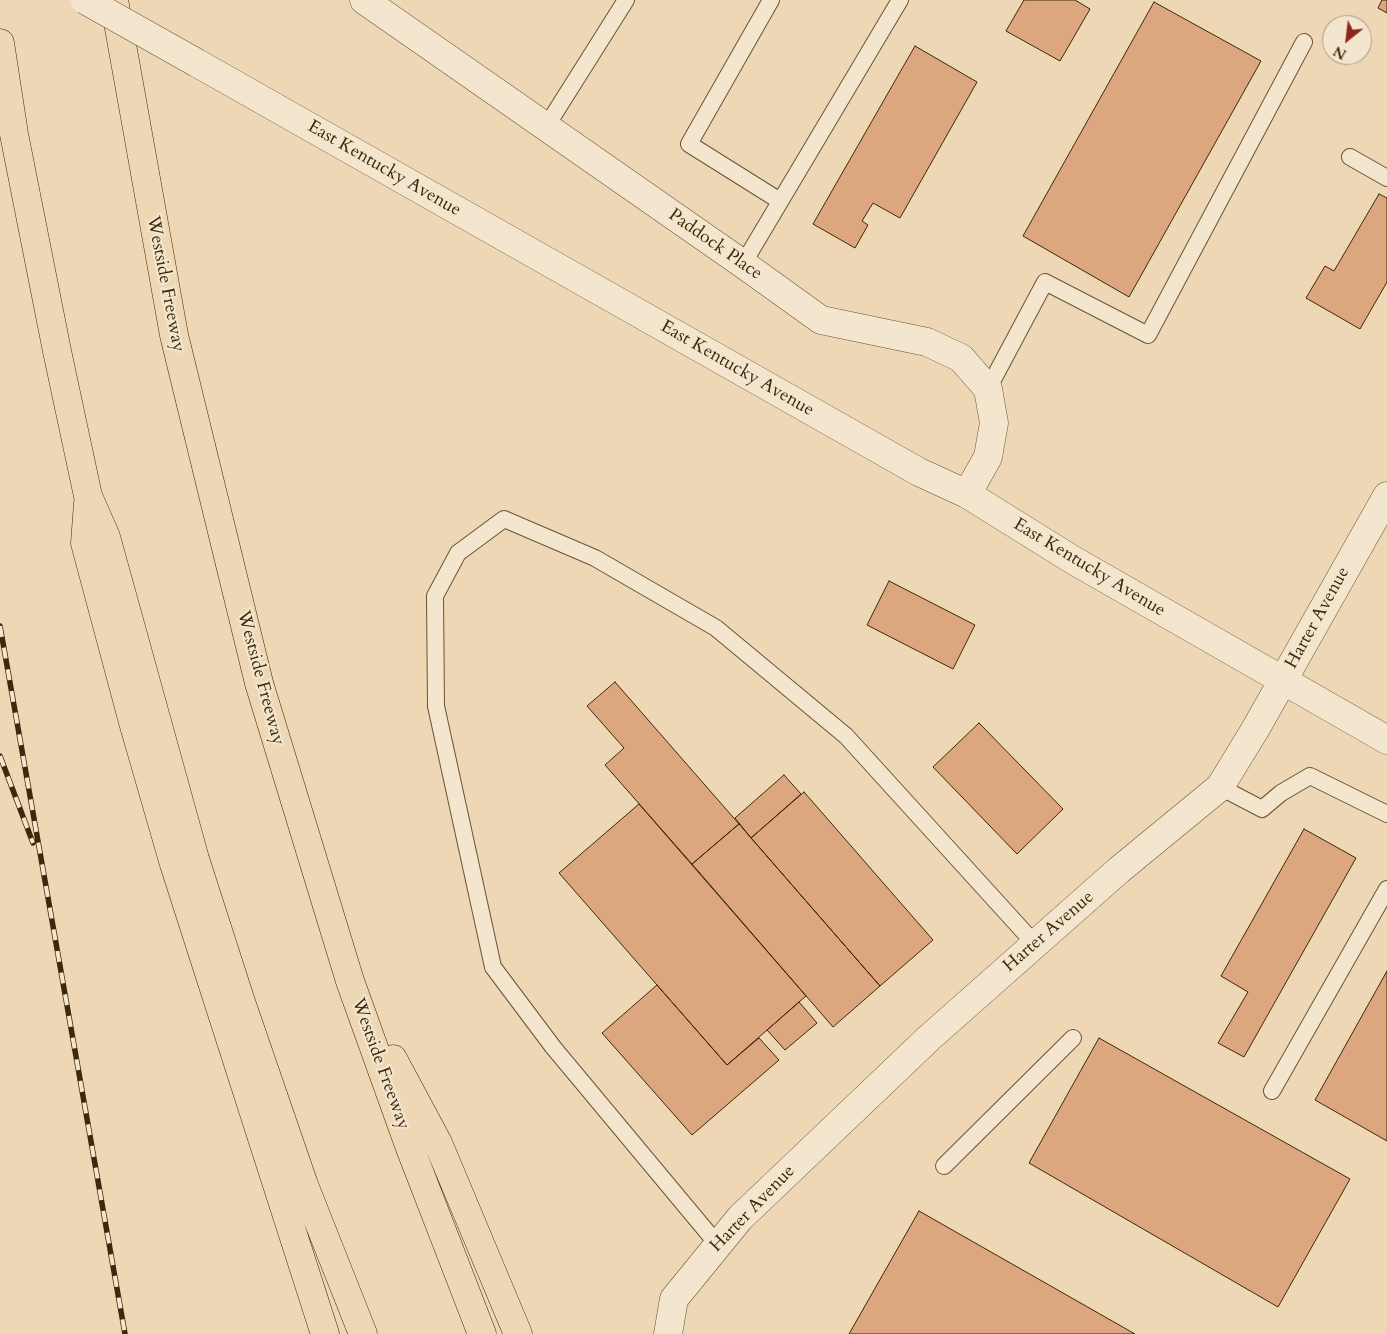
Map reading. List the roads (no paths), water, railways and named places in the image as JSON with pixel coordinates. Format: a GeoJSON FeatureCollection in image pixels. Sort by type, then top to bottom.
{"type":"FeatureCollection","features":[{"type":"Feature","properties":{"kind":"highway","name":"Westside Freeway"},"geometry":{"type":"LineString","coordinates":[[114,0],[174,335],[259,683],[350,981],[410,1148],[482,1334]]}},
{"type":"Feature","properties":{"kind":"highway"},"geometry":{"type":"LineString","coordinates":[[0,43],[14,134],[88,496],[106,537],[192,849],[240,999],[304,1185],[363,1334]]}},
{"type":"Feature","properties":{"kind":"highway"},"geometry":{"type":"LineString","coordinates":[[88,496],[85,543],[132,722],[192,920],[325,1334]]}},
{"type":"Feature","properties":{"kind":"highway"},"geometry":{"type":"LineString","coordinates":[[350,981],[438,1143],[518,1334]]}},
{"type":"Feature","properties":{"kind":"street","name":"East Kentucky Avenue"},"geometry":{"type":"LineString","coordinates":[[85,0],[910,468],[967,494],[1073,560],[1387,740]]}},
{"type":"Feature","properties":{"kind":"street","name":"Paddock Place"},"geometry":{"type":"LineString","coordinates":[[364,0],[821,320],[927,342],[961,358],[988,389]]}},
{"type":"Feature","properties":{"kind":"street"},"geometry":{"type":"LineString","coordinates":[[967,494],[988,456],[994,423],[988,389]]}},
{"type":"Feature","properties":{"kind":"street","name":"Harter Avenue"},"geometry":{"type":"LineString","coordinates":[[668,1334],[674,1299],[740,1218],[929,1038],[1119,870],[1220,787],[1387,496]]}},
{"type":"Feature","properties":{"kind":"lane"},"geometry":{"type":"LineString","coordinates":[[546,127],[626,0]]}},
{"type":"Feature","properties":{"kind":"lane"},"geometry":{"type":"LineString","coordinates":[[771,0],[689,144],[780,201]]}},
{"type":"Feature","properties":{"kind":"lane"},"geometry":{"type":"LineString","coordinates":[[743,264],[900,0]]}},
{"type":"Feature","properties":{"kind":"lane"},"geometry":{"type":"LineString","coordinates":[[988,389],[1045,282],[1148,336],[1304,42]]}},
{"type":"Feature","properties":{"kind":"lane"},"geometry":{"type":"LineString","coordinates":[[1350,157],[1387,178]]}},
{"type":"Feature","properties":{"kind":"lane"},"geometry":{"type":"LineString","coordinates":[[718,1245],[552,1047],[493,967],[436,706],[435,596],[458,553],[504,519],[595,558],[716,628],[846,736],[1035,944]]}},
{"type":"Feature","properties":{"kind":"lane"},"geometry":{"type":"LineString","coordinates":[[1220,787],[1262,809],[1281,793],[1310,776],[1387,814]]}},
{"type":"Feature","properties":{"kind":"lane"},"geometry":{"type":"LineString","coordinates":[[1272,1091],[1387,889]]}},
{"type":"Feature","properties":{"kind":"lane"},"geometry":{"type":"LineString","coordinates":[[944,1166],[1073,1038]]}},
{"type":"Feature","properties":{"kind":"railway"},"geometry":{"type":"LineString","coordinates":[[0,626],[125,1334]]}},
{"type":"Feature","properties":{"kind":"railway"},"geometry":{"type":"LineString","coordinates":[[0,756],[33,843]]}}]}
